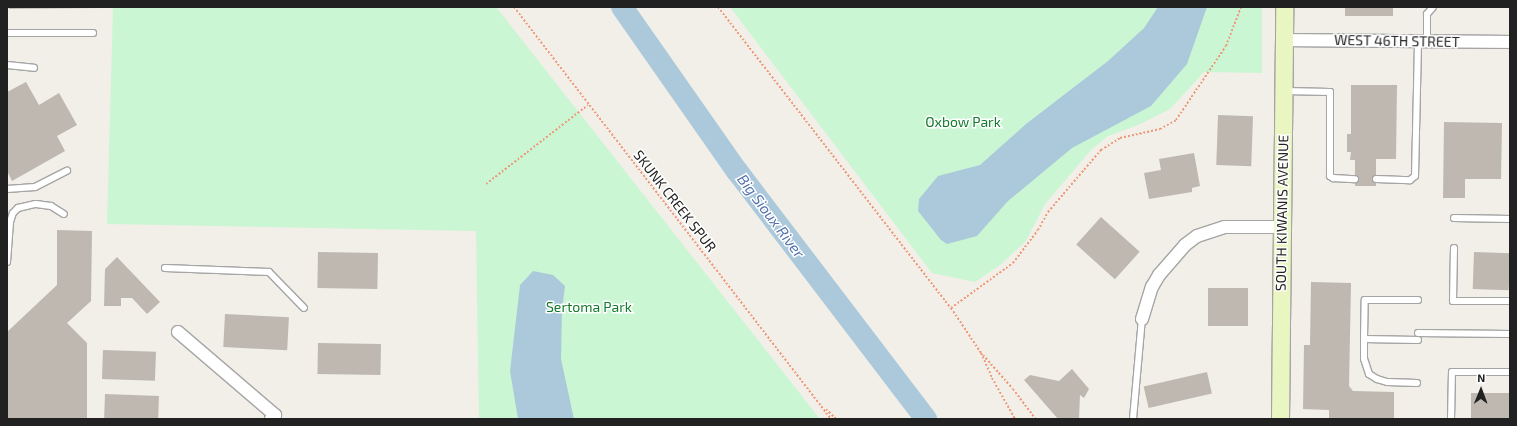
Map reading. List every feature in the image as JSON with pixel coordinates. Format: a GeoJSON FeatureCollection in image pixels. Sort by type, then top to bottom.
{"type":"FeatureCollection","features":[{"type":"Feature","properties":{"kind":"street","name":"SOUTH KIWANIS AVENUE"},"geometry":{"type":"LineString","coordinates":[[1280,419],[1284,7]]}},
{"type":"Feature","properties":{"kind":"street","name":"WEST 46TH STREET"},"geometry":{"type":"LineString","coordinates":[[1284,40],[1510,42]]}},
{"type":"Feature","properties":{"kind":"street"},"geometry":{"type":"LineString","coordinates":[[1142,319],[1152,287],[1159,275],[1185,246],[1197,236],[1225,227],[1282,227]]}},
{"type":"Feature","properties":{"kind":"street"},"geometry":{"type":"LineString","coordinates":[[178,332],[273,417]]}},
{"type":"Feature","properties":{"kind":"lane"},"geometry":{"type":"LineString","coordinates":[[1376,179],[1410,180],[1415,176],[1422,41],[1426,14],[1433,7]]}},
{"type":"Feature","properties":{"kind":"lane"},"geometry":{"type":"LineString","coordinates":[[7,33],[93,34]]}},
{"type":"Feature","properties":{"kind":"lane"},"geometry":{"type":"LineString","coordinates":[[7,65],[34,68]]}},
{"type":"Feature","properties":{"kind":"lane"},"geometry":{"type":"LineString","coordinates":[[1284,91],[1330,92],[1330,176],[1333,178],[1355,179]]}},
{"type":"Feature","properties":{"kind":"lane"},"geometry":{"type":"LineString","coordinates":[[7,189],[35,187],[67,171]]}},
{"type":"Feature","properties":{"kind":"lane"},"geometry":{"type":"LineString","coordinates":[[7,262],[10,222],[13,213],[18,208],[36,204],[52,206],[64,214]]}},
{"type":"Feature","properties":{"kind":"lane"},"geometry":{"type":"LineString","coordinates":[[1454,218],[1510,219]]}},
{"type":"Feature","properties":{"kind":"lane"},"geometry":{"type":"LineString","coordinates":[[1454,248],[1454,301],[1510,301]]}},
{"type":"Feature","properties":{"kind":"lane"},"geometry":{"type":"LineString","coordinates":[[165,268],[269,272],[304,308]]}},
{"type":"Feature","properties":{"kind":"lane"},"geometry":{"type":"LineString","coordinates":[[1417,383],[1387,382],[1377,379],[1369,374],[1364,359],[1364,339],[1365,300],[1418,300]]}},
{"type":"Feature","properties":{"kind":"lane"},"geometry":{"type":"LineString","coordinates":[[1133,419],[1142,319]]}},
{"type":"Feature","properties":{"kind":"lane"},"geometry":{"type":"LineString","coordinates":[[1418,333],[1510,334]]}},
{"type":"Feature","properties":{"kind":"lane"},"geometry":{"type":"LineString","coordinates":[[1364,339],[1418,340]]}},
{"type":"Feature","properties":{"kind":"lane"},"geometry":{"type":"LineString","coordinates":[[1451,419],[1452,372],[1510,372]]}},
{"type":"Feature","properties":{"kind":"path","name":"SKUNK CREEK SPUR"},"geometry":{"type":"LineString","coordinates":[[514,7],[588,105],[832,419]]}},
{"type":"Feature","properties":{"kind":"path"},"geometry":{"type":"LineString","coordinates":[[718,7],[951,308],[981,353],[1013,388],[1036,419]]}},
{"type":"Feature","properties":{"kind":"path"},"geometry":{"type":"LineString","coordinates":[[951,308],[1013,263],[1038,230],[1048,212],[1105,147],[1120,138],[1160,129],[1176,120],[1226,46],[1240,7]]}},
{"type":"Feature","properties":{"kind":"path"},"geometry":{"type":"LineString","coordinates":[[486,184],[588,105]]}},
{"type":"Feature","properties":{"kind":"path"},"geometry":{"type":"LineString","coordinates":[[981,353],[992,378],[1015,419]]}},
{"type":"Feature","properties":{"kind":"path","name":"SKUNK CREEK SPUR"},"geometry":{"type":"LineString","coordinates":[[822,405],[836,419]]}},
{"type":"Feature","properties":{"kind":"green space","name":"Sertoma Park"},"geometry":{"type":"Polygon","coordinates":[[[113,7],[496,7],[820,419],[479,419],[476,231],[107,224],[113,7]]]}},
{"type":"Feature","properties":{"kind":"green space","name":"Oxbow Park"},"geometry":{"type":"Polygon","coordinates":[[[730,7],[1262,7],[1262,73],[1204,72],[1170,109],[1138,125],[1108,136],[1091,150],[1045,204],[1026,241],[1000,265],[975,282],[932,273],[730,7]]]}},
{"type":"Feature","properties":{"kind":"water"},"geometry":{"type":"Polygon","coordinates":[[[1158,7],[1207,7],[1187,64],[1151,106],[1072,148],[1008,201],[977,236],[947,244],[941,240],[918,211],[919,199],[938,176],[980,165],[1026,124],[1108,61],[1144,28],[1158,7]]]}},
{"type":"Feature","properties":{"kind":"water"},"geometry":{"type":"Polygon","coordinates":[[[533,271],[553,275],[565,286],[562,310],[561,359],[574,419],[518,419],[510,371],[520,285],[533,271]]]}},
{"type":"Feature","properties":{"kind":"building"},"geometry":{"type":"Polygon","coordinates":[[[9,7],[103,7],[103,8],[9,9],[9,7]]]}},
{"type":"Feature","properties":{"kind":"building"},"geometry":{"type":"Polygon","coordinates":[[[1345,7],[1393,7],[1393,16],[1345,16],[1345,7]]]}},
{"type":"Feature","properties":{"kind":"building"},"geometry":{"type":"Polygon","coordinates":[[[26,82],[39,105],[59,93],[77,125],[57,136],[65,151],[12,181],[7,171],[7,92],[26,82]]]}},
{"type":"Feature","properties":{"kind":"building"},"geometry":{"type":"Polygon","coordinates":[[[1351,85],[1397,85],[1396,159],[1376,159],[1376,186],[1355,186],[1355,160],[1350,160],[1351,152],[1347,152],[1347,134],[1351,134],[1351,85]]]}},
{"type":"Feature","properties":{"kind":"building"},"geometry":{"type":"Polygon","coordinates":[[[1218,115],[1253,116],[1251,166],[1216,165],[1218,115]]]}},
{"type":"Feature","properties":{"kind":"building"},"geometry":{"type":"Polygon","coordinates":[[[1444,122],[1502,123],[1501,179],[1465,179],[1465,198],[1443,198],[1444,122]]]}},
{"type":"Feature","properties":{"kind":"building"},"geometry":{"type":"Polygon","coordinates":[[[1194,153],[1200,186],[1192,188],[1192,192],[1149,199],[1144,173],[1161,170],[1159,159],[1194,153]]]}},
{"type":"Feature","properties":{"kind":"building"},"geometry":{"type":"Polygon","coordinates":[[[1101,217],[1140,252],[1115,279],[1076,244],[1101,217]]]}},
{"type":"Feature","properties":{"kind":"building"},"geometry":{"type":"Polygon","coordinates":[[[57,230],[92,231],[91,301],[67,323],[87,343],[87,419],[7,419],[7,332],[57,285],[57,230]]]}},
{"type":"Feature","properties":{"kind":"building"},"geometry":{"type":"Polygon","coordinates":[[[318,252],[378,253],[377,289],[317,288],[318,252]]]}},
{"type":"Feature","properties":{"kind":"building"},"geometry":{"type":"Polygon","coordinates":[[[1474,252],[1510,253],[1509,290],[1473,289],[1474,252]]]}},
{"type":"Feature","properties":{"kind":"building"},"geometry":{"type":"Polygon","coordinates":[[[117,257],[160,302],[147,314],[132,298],[121,298],[121,306],[104,306],[105,269],[117,257]]]}},
{"type":"Feature","properties":{"kind":"building"},"geometry":{"type":"Polygon","coordinates":[[[1311,282],[1351,283],[1349,386],[1353,391],[1394,392],[1394,419],[1329,419],[1329,410],[1303,409],[1304,345],[1310,345],[1311,282]]]}},
{"type":"Feature","properties":{"kind":"building"},"geometry":{"type":"Polygon","coordinates":[[[1208,288],[1248,288],[1248,326],[1208,326],[1208,288]]]}},
{"type":"Feature","properties":{"kind":"building"},"geometry":{"type":"Polygon","coordinates":[[[225,314],[289,317],[287,350],[223,347],[225,314]]]}},
{"type":"Feature","properties":{"kind":"building"},"geometry":{"type":"Polygon","coordinates":[[[318,343],[381,344],[380,375],[317,374],[318,343]]]}},
{"type":"Feature","properties":{"kind":"building"},"geometry":{"type":"Polygon","coordinates":[[[103,350],[156,352],[155,381],[102,379],[103,350]]]}},
{"type":"Feature","properties":{"kind":"building"},"geometry":{"type":"Polygon","coordinates":[[[1072,369],[1089,389],[1084,398],[1080,395],[1079,419],[1058,419],[1024,380],[1030,375],[1059,381],[1072,369]]]}},
{"type":"Feature","properties":{"kind":"building"},"geometry":{"type":"Polygon","coordinates":[[[1207,372],[1212,393],[1149,408],[1144,387],[1207,372]]]}},
{"type":"Feature","properties":{"kind":"building"},"geometry":{"type":"Polygon","coordinates":[[[1471,393],[1510,393],[1510,419],[1471,419],[1471,393]]]}},
{"type":"Feature","properties":{"kind":"building"},"geometry":{"type":"Polygon","coordinates":[[[105,394],[159,396],[158,419],[104,419],[105,394]]]}},
{"type":"Feature","properties":{"kind":"waterway","name":"Big Sioux River"},"geometry":{"type":"LineString","coordinates":[[622,7],[737,171],[926,419]]}}]}
